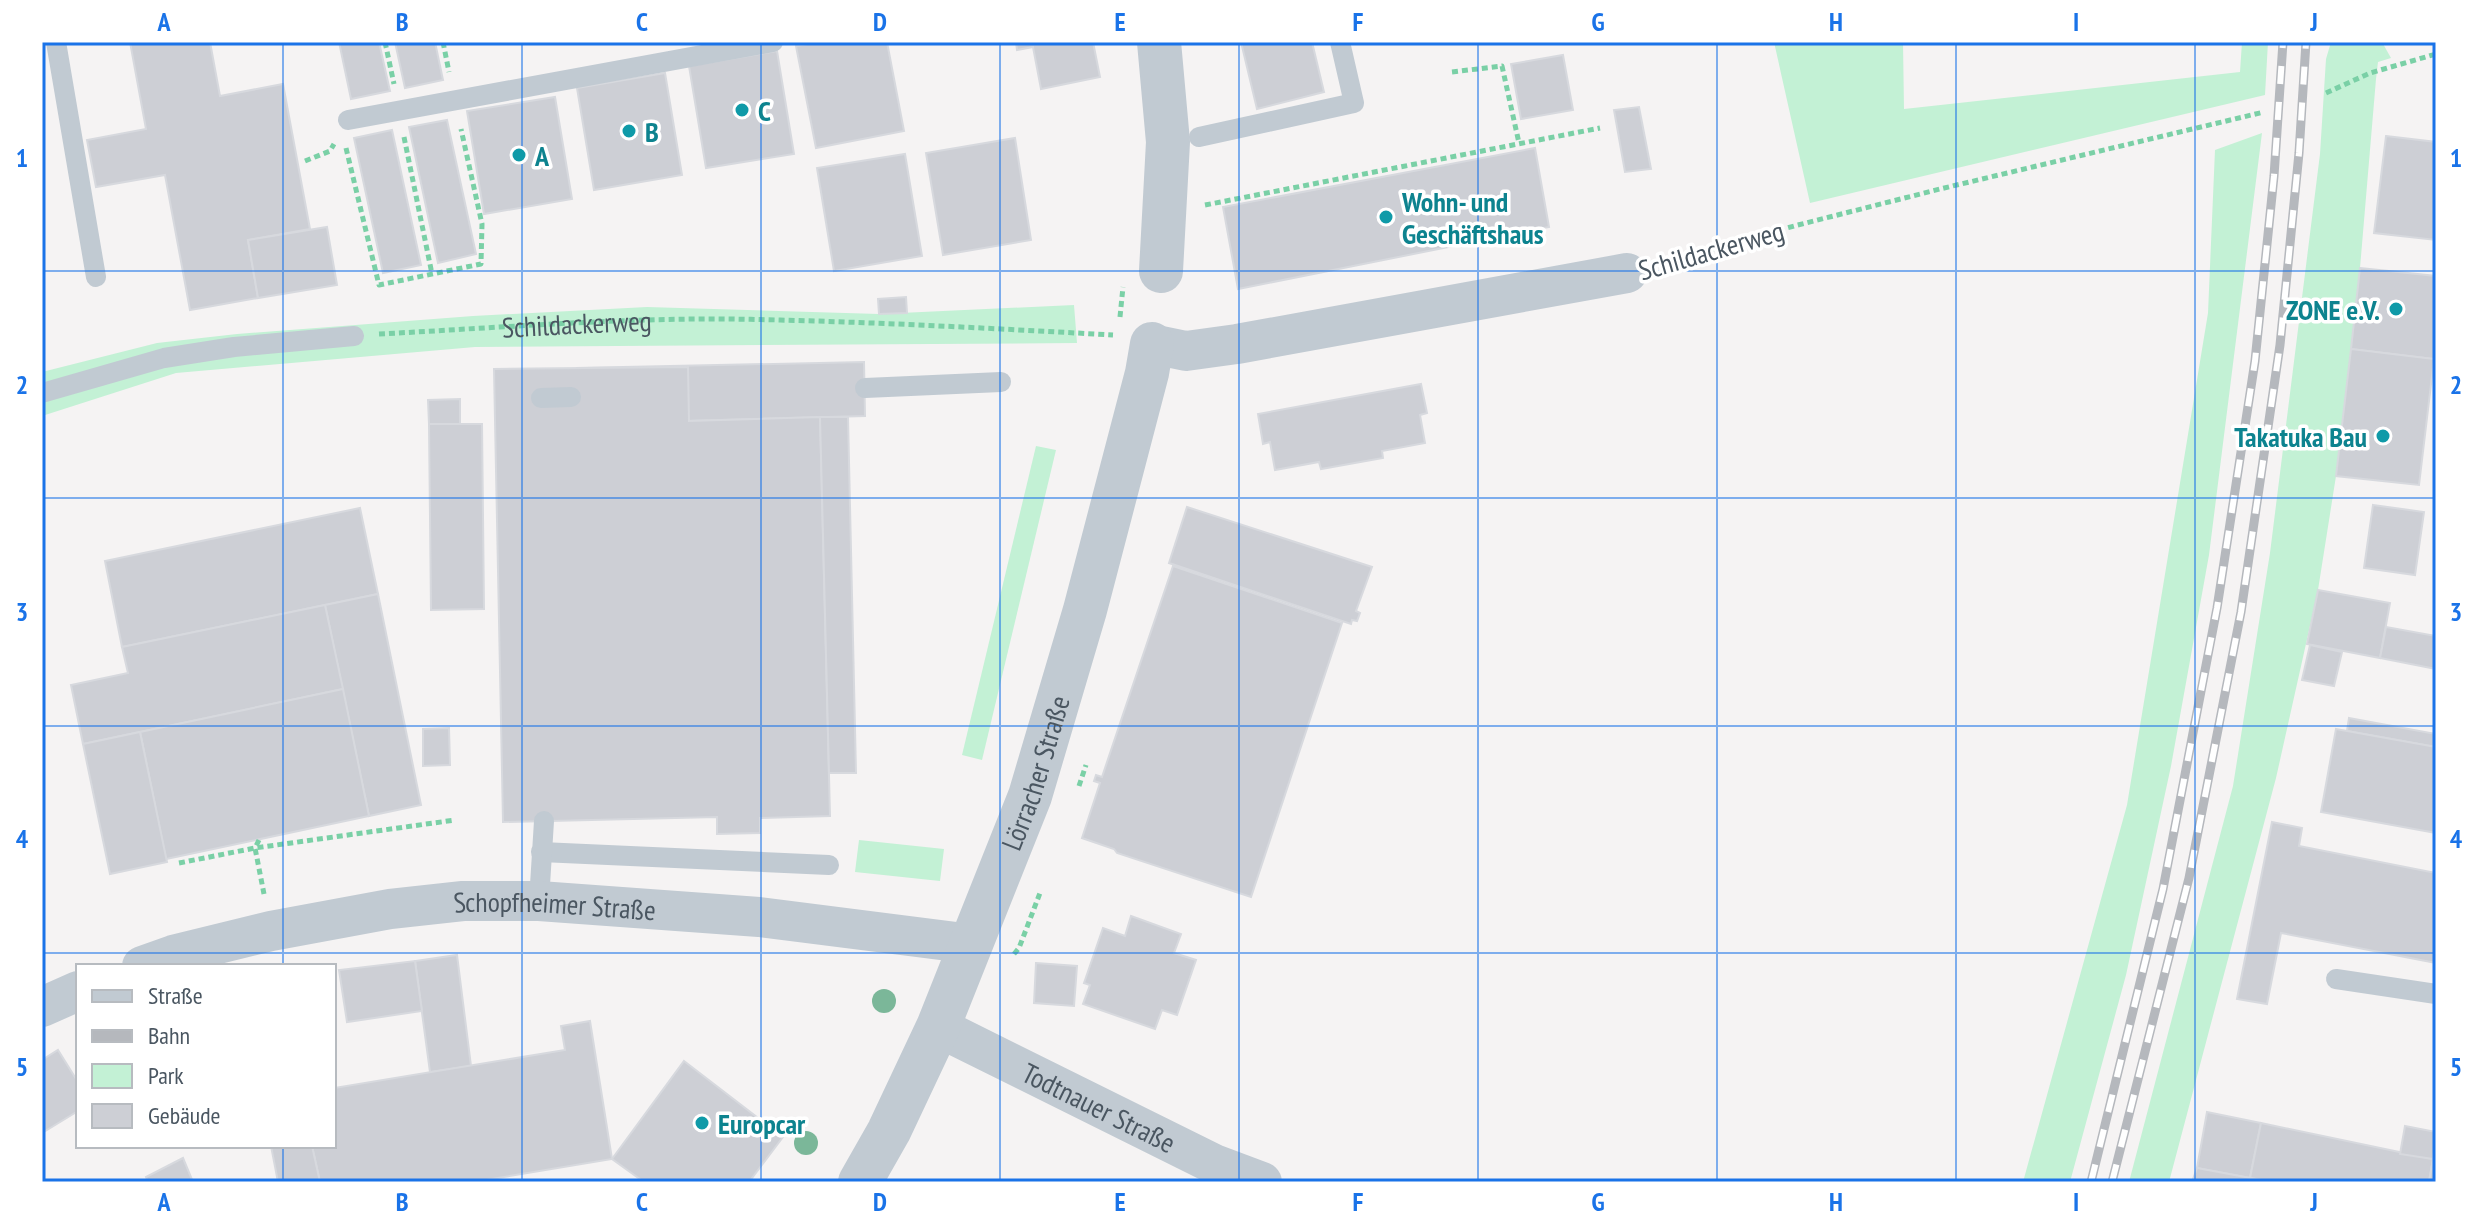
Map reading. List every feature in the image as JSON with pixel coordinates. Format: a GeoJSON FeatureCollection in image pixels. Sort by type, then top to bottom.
{"type":"FeatureCollection","features":[{"type":"Feature","properties":{"kind":"street"},"geometry":{"type":"LineString","coordinates":[[1142,277],[1168,142],[1159,42]]}},
{"type":"Feature","properties":{"kind":"street","name":"Schildackerweg"},"geometry":{"type":"LineString","coordinates":[[1130,334],[1186,351],[1627,273]]}},
{"type":"Feature","properties":{"kind":"street","name":"Lörracher Straße"},"geometry":{"type":"LineString","coordinates":[[860,1182],[889,1131],[938,1027],[1030,796],[1089,595],[1147,373],[1130,334]]}},
{"type":"Feature","properties":{"kind":"street","name":"Schopfheimer Straße"},"geometry":{"type":"LineString","coordinates":[[148,964],[271,931],[390,909],[463,901],[539,901],[759,917],[972,944]]}},
{"type":"Feature","properties":{"kind":"street"},"geometry":{"type":"LineString","coordinates":[[42,1007],[76,992]]}},
{"type":"Feature","properties":{"kind":"street","name":"Todtnauer Straße"},"geometry":{"type":"LineString","coordinates":[[938,1027],[1214,1164],[1262,1182]]}},
{"type":"Feature","properties":{"kind":"lane"},"geometry":{"type":"LineString","coordinates":[[56,42],[96,277]]}},
{"type":"Feature","properties":{"kind":"lane"},"geometry":{"type":"LineString","coordinates":[[348,120],[773,42]]}},
{"type":"Feature","properties":{"kind":"lane"},"geometry":{"type":"LineString","coordinates":[[1199,137],[1354,103],[1340,42]]}},
{"type":"Feature","properties":{"kind":"lane"},"geometry":{"type":"LineString","coordinates":[[42,393],[164,358],[234,347],[354,336]]}},
{"type":"Feature","properties":{"kind":"lane"},"geometry":{"type":"LineString","coordinates":[[865,388],[1001,382]]}},
{"type":"Feature","properties":{"kind":"lane"},"geometry":{"type":"LineString","coordinates":[[541,398],[571,397]]}},
{"type":"Feature","properties":{"kind":"lane"},"geometry":{"type":"LineString","coordinates":[[539,901],[544,821]]}},
{"type":"Feature","properties":{"kind":"lane"},"geometry":{"type":"LineString","coordinates":[[541,852],[829,865]]}},
{"type":"Feature","properties":{"kind":"lane"},"geometry":{"type":"LineString","coordinates":[[2336,979],[2436,994]]}},
{"type":"Feature","properties":{"kind":"path"},"geometry":{"type":"LineString","coordinates":[[385,42],[432,274]]}},
{"type":"Feature","properties":{"kind":"path"},"geometry":{"type":"LineString","coordinates":[[2326,93],[2370,73],[2436,54]]}},
{"type":"Feature","properties":{"kind":"path"},"geometry":{"type":"LineString","coordinates":[[1452,72],[1502,66],[1519,143]]}},
{"type":"Feature","properties":{"kind":"path"},"geometry":{"type":"LineString","coordinates":[[346,145],[379,285],[481,264],[482,224],[455,100]]}},
{"type":"Feature","properties":{"kind":"path","name":"Schildackerweg"},"geometry":{"type":"LineString","coordinates":[[1627,273],[1794,226],[2023,168],[2264,112]]}},
{"type":"Feature","properties":{"kind":"path"},"geometry":{"type":"LineString","coordinates":[[1201,206],[1600,128]]}},
{"type":"Feature","properties":{"kind":"path"},"geometry":{"type":"LineString","coordinates":[[1130,334],[1142,277]]}},
{"type":"Feature","properties":{"kind":"path","name":"Schildackerweg"},"geometry":{"type":"LineString","coordinates":[[354,336],[596,322],[728,319],[1130,334]]}},
{"type":"Feature","properties":{"kind":"path"},"geometry":{"type":"LineString","coordinates":[[179,863],[255,848],[455,820]]}},
{"type":"Feature","properties":{"kind":"path"},"geometry":{"type":"LineString","coordinates":[[255,848],[259,840]]}},
{"type":"Feature","properties":{"kind":"green space"},"geometry":{"type":"Polygon","coordinates":[[[1774,42],[1903,42],[1904,109],[2240,72],[2242,42],[2268,42],[2265,95],[1810,203],[1774,42]]]}},
{"type":"Feature","properties":{"kind":"green space"},"geometry":{"type":"Polygon","coordinates":[[[2331,42],[2382,42],[2391,58],[2378,62],[2360,268],[2336,476],[2318,590],[2276,778],[2169,1182],[2129,1182],[2233,786],[2270,553],[2320,154],[2326,59],[2331,42]]]}},
{"type":"Feature","properties":{"kind":"green space"},"geometry":{"type":"Polygon","coordinates":[[[2262,133],[2209,555],[2171,766],[2126,975],[2070,1182],[2023,1182],[2127,805],[2208,313],[2215,150],[2262,133]]]}},
{"type":"Feature","properties":{"kind":"green space"},"geometry":{"type":"Polygon","coordinates":[[[1074,305],[1077,343],[475,347],[176,373],[42,416],[42,372],[157,343],[237,334],[473,316],[647,307],[879,314],[1074,305]]]}},
{"type":"Feature","properties":{"kind":"green space"},"geometry":{"type":"Polygon","coordinates":[[[1036,446],[1056,450],[982,760],[962,755],[1036,446]]]}},
{"type":"Feature","properties":{"kind":"green space"},"geometry":{"type":"Polygon","coordinates":[[[859,840],[944,849],[940,881],[855,872],[859,840]]]}},
{"type":"Feature","properties":{"kind":"building"},"geometry":{"type":"Polygon","coordinates":[[[130,42],[210,42],[220,96],[283,84],[310,229],[248,240],[258,298],[190,310],[165,175],[96,187],[87,140],[146,129],[130,42]]]}},
{"type":"Feature","properties":{"kind":"building"},"geometry":{"type":"Polygon","coordinates":[[[339,42],[379,42],[390,91],[351,99],[339,42]]]}},
{"type":"Feature","properties":{"kind":"building"},"geometry":{"type":"Polygon","coordinates":[[[395,42],[435,42],[443,80],[405,88],[395,42]]]}},
{"type":"Feature","properties":{"kind":"building"},"geometry":{"type":"Polygon","coordinates":[[[819,42],[887,42],[904,131],[816,148],[796,46],[819,42]]]}},
{"type":"Feature","properties":{"kind":"building"},"geometry":{"type":"Polygon","coordinates":[[[1016,42],[1093,42],[1100,77],[1041,89],[1033,47],[1017,50],[1016,42]]]}},
{"type":"Feature","properties":{"kind":"building"},"geometry":{"type":"Polygon","coordinates":[[[1241,42],[1312,42],[1324,92],[1257,109],[1241,42]]]}},
{"type":"Feature","properties":{"kind":"building","name":"C"},"geometry":{"type":"Polygon","coordinates":[[[777,51],[794,154],[706,168],[689,66],[777,51]]]}},
{"type":"Feature","properties":{"kind":"building"},"geometry":{"type":"Polygon","coordinates":[[[1563,55],[1573,110],[1521,119],[1511,64],[1563,55]]]}},
{"type":"Feature","properties":{"kind":"building","name":"B"},"geometry":{"type":"Polygon","coordinates":[[[665,73],[682,175],[594,190],[577,88],[665,73]]]}},
{"type":"Feature","properties":{"kind":"building","name":"A"},"geometry":{"type":"Polygon","coordinates":[[[555,97],[572,199],[484,214],[467,111],[555,97]]]}},
{"type":"Feature","properties":{"kind":"building"},"geometry":{"type":"Polygon","coordinates":[[[1639,107],[1651,169],[1625,172],[1614,110],[1639,107]]]}},
{"type":"Feature","properties":{"kind":"building"},"geometry":{"type":"Polygon","coordinates":[[[447,120],[476,254],[438,263],[409,127],[447,120]]]}},
{"type":"Feature","properties":{"kind":"building"},"geometry":{"type":"Polygon","coordinates":[[[392,130],[421,265],[383,273],[354,138],[392,130]]]}},
{"type":"Feature","properties":{"kind":"building"},"geometry":{"type":"Polygon","coordinates":[[[2386,136],[2436,142],[2436,240],[2374,233],[2386,136]]]}},
{"type":"Feature","properties":{"kind":"building"},"geometry":{"type":"Polygon","coordinates":[[[1015,138],[1031,240],[943,255],[926,153],[1015,138]]]}},
{"type":"Feature","properties":{"kind":"building","name":"Wohn- und Geschäftshaus"},"geometry":{"type":"Polygon","coordinates":[[[1535,148],[1549,227],[1238,289],[1223,207],[1535,148]]]}},
{"type":"Feature","properties":{"kind":"building"},"geometry":{"type":"Polygon","coordinates":[[[905,154],[922,256],[834,271],[817,168],[905,154]]]}},
{"type":"Feature","properties":{"kind":"building"},"geometry":{"type":"Polygon","coordinates":[[[327,227],[337,285],[258,298],[248,240],[327,227]]]}},
{"type":"Feature","properties":{"kind":"building","name":"ZONE e.V."},"geometry":{"type":"Polygon","coordinates":[[[2360,268],[2436,276],[2434,359],[2351,349],[2360,268]]]}},
{"type":"Feature","properties":{"kind":"building"},"geometry":{"type":"Polygon","coordinates":[[[906,297],[907,313],[879,314],[878,299],[906,297]]]}},
{"type":"Feature","properties":{"kind":"building","name":"Takatuka Bau"},"geometry":{"type":"Polygon","coordinates":[[[2351,349],[2434,359],[2419,485],[2336,476],[2351,349]]]}},
{"type":"Feature","properties":{"kind":"building"},"geometry":{"type":"Polygon","coordinates":[[[864,362],[865,416],[578,424],[577,368],[864,362]]]}},
{"type":"Feature","properties":{"kind":"building"},"geometry":{"type":"Polygon","coordinates":[[[688,367],[689,421],[820,417],[830,816],[760,818],[760,833],[717,834],[717,817],[503,822],[494,369],[688,367]]]}},
{"type":"Feature","properties":{"kind":"building"},"geometry":{"type":"Polygon","coordinates":[[[1421,384],[1427,413],[1420,415],[1425,443],[1382,451],[1383,458],[1321,469],[1319,462],[1275,470],[1270,442],[1263,444],[1258,414],[1421,384]]]}},
{"type":"Feature","properties":{"kind":"building"},"geometry":{"type":"Polygon","coordinates":[[[460,399],[460,424],[429,424],[428,400],[460,399]]]}},
{"type":"Feature","properties":{"kind":"building"},"geometry":{"type":"Polygon","coordinates":[[[820,417],[848,417],[856,773],[829,773],[820,417]]]}},
{"type":"Feature","properties":{"kind":"building"},"geometry":{"type":"Polygon","coordinates":[[[429,424],[482,424],[484,609],[431,610],[429,424]]]}},
{"type":"Feature","properties":{"kind":"building"},"geometry":{"type":"Polygon","coordinates":[[[2373,505],[2424,512],[2415,575],[2364,568],[2373,505]]]}},
{"type":"Feature","properties":{"kind":"building"},"geometry":{"type":"Polygon","coordinates":[[[1187,507],[1372,567],[1356,611],[1360,613],[1357,621],[1352,620],[1351,624],[1169,563],[1187,507]]]}},
{"type":"Feature","properties":{"kind":"building"},"geometry":{"type":"Polygon","coordinates":[[[360,508],[378,594],[122,647],[105,561],[360,508]]]}},
{"type":"Feature","properties":{"kind":"building"},"geometry":{"type":"Polygon","coordinates":[[[1173,566],[1342,623],[1251,897],[1117,853],[1114,849],[1082,838],[1100,783],[1094,781],[1096,775],[1102,777],[1173,566]]]}},
{"type":"Feature","properties":{"kind":"building"},"geometry":{"type":"Polygon","coordinates":[[[2318,590],[2390,603],[2380,658],[2307,644],[2318,590]]]}},
{"type":"Feature","properties":{"kind":"building"},"geometry":{"type":"Polygon","coordinates":[[[378,594],[421,805],[369,816],[325,605],[378,594]]]}},
{"type":"Feature","properties":{"kind":"building"},"geometry":{"type":"Polygon","coordinates":[[[325,605],[343,689],[83,744],[71,685],[128,673],[122,647],[325,605]]]}},
{"type":"Feature","properties":{"kind":"building"},"geometry":{"type":"Polygon","coordinates":[[[2386,627],[2436,636],[2436,669],[2380,658],[2386,627]]]}},
{"type":"Feature","properties":{"kind":"building"},"geometry":{"type":"Polygon","coordinates":[[[2310,645],[2342,652],[2334,686],[2302,680],[2310,645]]]}},
{"type":"Feature","properties":{"kind":"building"},"geometry":{"type":"Polygon","coordinates":[[[343,689],[369,816],[166,859],[140,732],[343,689]]]}},
{"type":"Feature","properties":{"kind":"building"},"geometry":{"type":"Polygon","coordinates":[[[2349,718],[2436,734],[2436,747],[2347,731],[2349,718]]]}},
{"type":"Feature","properties":{"kind":"building"},"geometry":{"type":"Polygon","coordinates":[[[449,728],[450,765],[423,766],[423,729],[449,728]]]}},
{"type":"Feature","properties":{"kind":"building"},"geometry":{"type":"Polygon","coordinates":[[[2336,729],[2436,747],[2436,833],[2321,812],[2336,729]]]}},
{"type":"Feature","properties":{"kind":"building"},"geometry":{"type":"Polygon","coordinates":[[[140,732],[167,862],[110,874],[83,744],[140,732]]]}},
{"type":"Feature","properties":{"kind":"building"},"geometry":{"type":"Polygon","coordinates":[[[2272,822],[2302,828],[2299,846],[2436,873],[2436,963],[2281,933],[2267,1004],[2237,999],[2272,822]]]}},
{"type":"Feature","properties":{"kind":"building"},"geometry":{"type":"Polygon","coordinates":[[[1131,916],[1181,934],[1174,953],[1196,960],[1177,1015],[1162,1010],[1155,1029],[1083,1004],[1090,985],[1084,983],[1103,928],[1125,936],[1131,916]]]}},
{"type":"Feature","properties":{"kind":"building"},"geometry":{"type":"Polygon","coordinates":[[[457,955],[471,1066],[430,1072],[415,961],[457,955]]]}},
{"type":"Feature","properties":{"kind":"building"},"geometry":{"type":"Polygon","coordinates":[[[415,961],[422,1011],[347,1022],[339,970],[415,961]]]}},
{"type":"Feature","properties":{"kind":"building"},"geometry":{"type":"Polygon","coordinates":[[[1036,963],[1077,966],[1074,1006],[1034,1003],[1036,963]]]}},
{"type":"Feature","properties":{"kind":"building"},"geometry":{"type":"Polygon","coordinates":[[[590,1021],[612,1159],[474,1182],[320,1182],[312,1148],[336,1148],[336,1088],[565,1050],[561,1026],[590,1021]]]}},
{"type":"Feature","properties":{"kind":"building"},"geometry":{"type":"Polygon","coordinates":[[[58,1050],[76,1079],[76,1112],[42,1133],[42,1060],[58,1050]]]}},
{"type":"Feature","properties":{"kind":"building","name":"Europcar"},"geometry":{"type":"Polygon","coordinates":[[[684,1061],[783,1137],[749,1182],[644,1182],[612,1159],[684,1061]]]}},
{"type":"Feature","properties":{"kind":"building"},"geometry":{"type":"Polygon","coordinates":[[[2207,1112],[2261,1123],[2250,1178],[2197,1168],[2207,1112]]]}},
{"type":"Feature","properties":{"kind":"building"},"geometry":{"type":"Polygon","coordinates":[[[2261,1123],[2433,1159],[2429,1182],[2273,1182],[2250,1178],[2261,1123]]]}},
{"type":"Feature","properties":{"kind":"building"},"geometry":{"type":"Polygon","coordinates":[[[2405,1126],[2436,1132],[2433,1159],[2400,1154],[2405,1126]]]}},
{"type":"Feature","properties":{"kind":"building"},"geometry":{"type":"Polygon","coordinates":[[[2436,1143],[2436,1182],[2429,1182],[2433,1159],[2436,1143]]]}},
{"type":"Feature","properties":{"kind":"building"},"geometry":{"type":"Polygon","coordinates":[[[271,1148],[312,1148],[320,1182],[278,1182],[271,1148]]]}},
{"type":"Feature","properties":{"kind":"building"},"geometry":{"type":"Polygon","coordinates":[[[183,1158],[193,1182],[148,1182],[146,1177],[183,1158]]]}},
{"type":"Feature","properties":{"kind":"building"},"geometry":{"type":"Polygon","coordinates":[[[2197,1168],[2256,1179],[2255,1182],[2192,1182],[2197,1168]]]}},
{"type":"Feature","properties":{"kind":"railway"},"geometry":{"type":"LineString","coordinates":[[2091,1182],[2163,889],[2217,608],[2255,361],[2274,176],[2283,42]]}},
{"type":"Feature","properties":{"kind":"railway"},"geometry":{"type":"LineString","coordinates":[[2112,1182],[2189,878],[2241,612],[2280,345],[2299,153],[2306,42]]}},
{"type":"Feature","properties":{"kind":"place","name":"C"},"geometry":{"type":"Point","coordinates":[742,110]}},
{"type":"Feature","properties":{"kind":"place","name":"B"},"geometry":{"type":"Point","coordinates":[629,131]}},
{"type":"Feature","properties":{"kind":"place","name":"A"},"geometry":{"type":"Point","coordinates":[519,155]}},
{"type":"Feature","properties":{"kind":"place","name":"Wohn- und Geschäftshaus"},"geometry":{"type":"Point","coordinates":[1386,217]}},
{"type":"Feature","properties":{"kind":"place","name":"ZONE e.V."},"geometry":{"type":"Point","coordinates":[2396,309]}},
{"type":"Feature","properties":{"kind":"place","name":"Takatuka Bau"},"geometry":{"type":"Point","coordinates":[2383,436]}},
{"type":"Feature","properties":{"kind":"place","name":"Europcar"},"geometry":{"type":"Point","coordinates":[702,1123]}}]}
